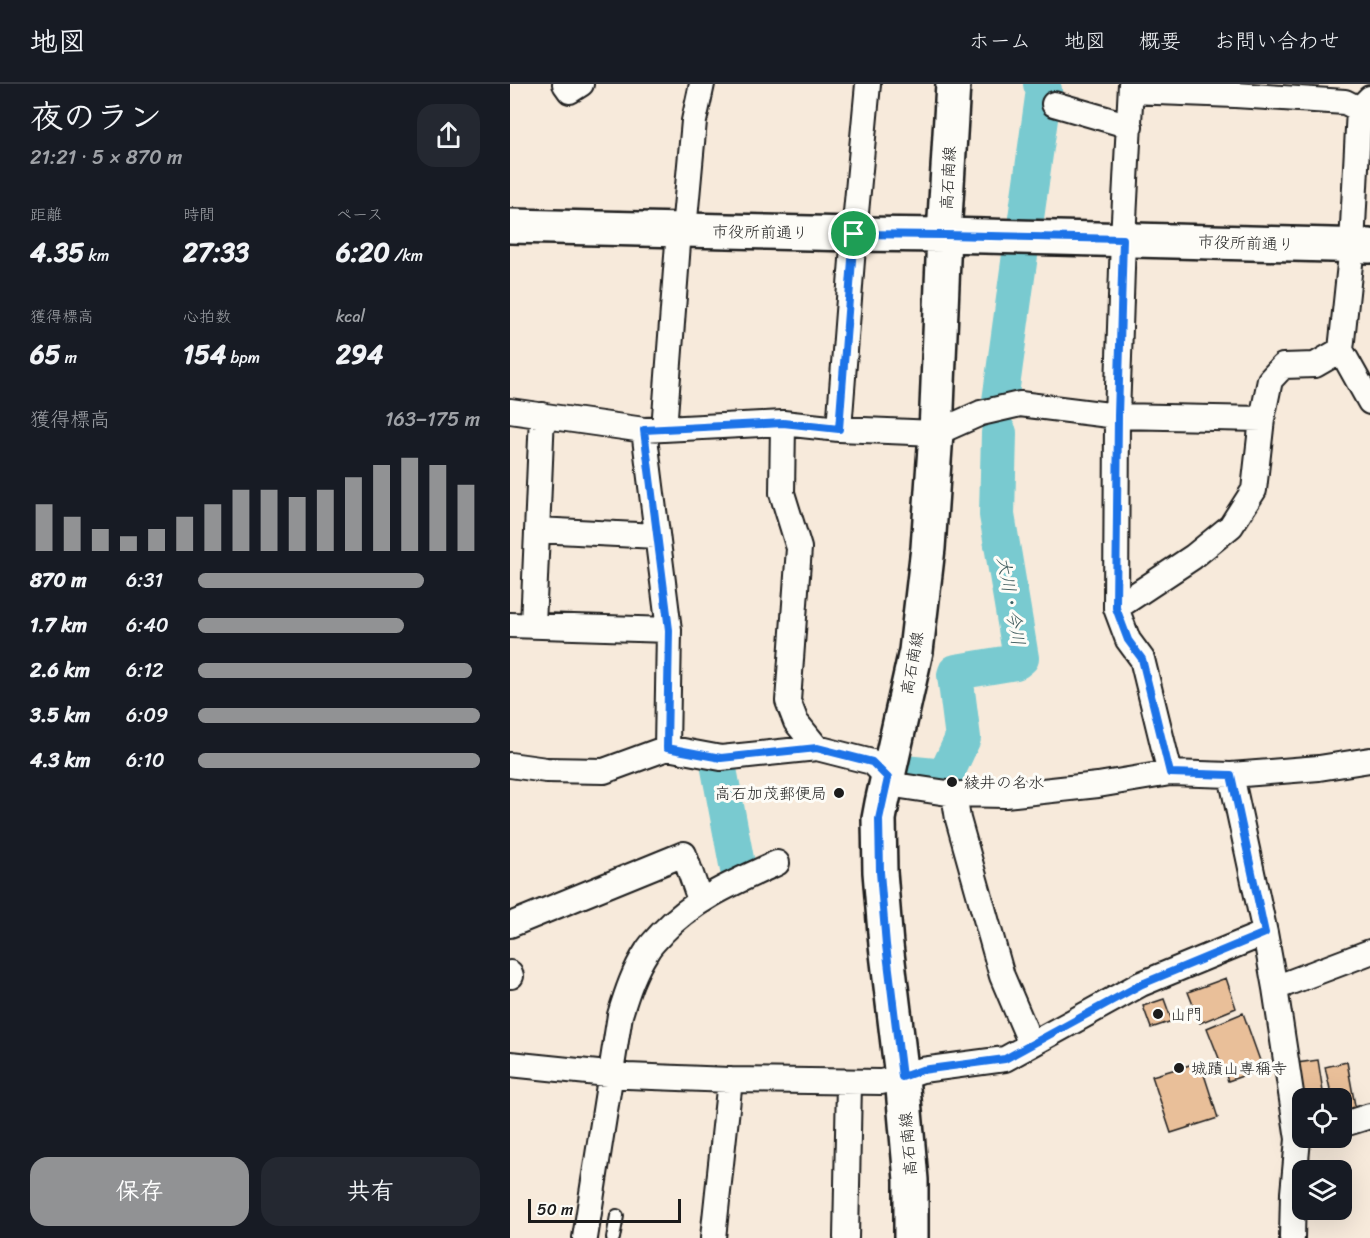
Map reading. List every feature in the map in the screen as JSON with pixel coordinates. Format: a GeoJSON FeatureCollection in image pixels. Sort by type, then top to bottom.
{"type":"FeatureCollection","features":[{"type":"Feature","properties":{"kind":"street"},"geometry":{"type":"LineString","coordinates":[[564,84],[570,91],[580,84]]}},
{"type":"Feature","properties":{"kind":"street"},"geometry":{"type":"LineString","coordinates":[[667,748],[669,630],[657,536],[654,429],[682,230],[694,121],[702,84]]}},
{"type":"Feature","properties":{"kind":"street"},"geometry":{"type":"LineString","coordinates":[[839,429],[868,84]]}},
{"type":"Feature","properties":{"kind":"street","name":"高石南線"},"geometry":{"type":"LineString","coordinates":[[911,1238],[911,1180],[902,1077],[886,945],[880,872],[879,819],[916,651],[928,548],[936,433],[953,84]]}},
{"type":"Feature","properties":{"kind":"street"},"geometry":{"type":"LineString","coordinates":[[1170,773],[1142,659],[1128,640],[1116,608],[1123,239],[1131,88],[1235,90],[1364,104],[1361,246],[1341,350],[1370,402]]}},
{"type":"Feature","properties":{"kind":"street"},"geometry":{"type":"LineString","coordinates":[[1054,104],[1130,126]]}},
{"type":"Feature","properties":{"kind":"street","name":"市役所前通り"},"geometry":{"type":"LineString","coordinates":[[510,226],[1361,246]]}},
{"type":"Feature","properties":{"kind":"street"},"geometry":{"type":"LineString","coordinates":[[1116,608],[1193,557],[1231,526],[1254,490],[1262,419],[1270,380],[1283,366],[1316,365],[1341,350]]}},
{"type":"Feature","properties":{"kind":"street"},"geometry":{"type":"LineString","coordinates":[[510,411],[654,429],[783,423],[839,429],[936,433],[981,413],[1020,404],[1118,416],[1262,419]]}},
{"type":"Feature","properties":{"kind":"street"},"geometry":{"type":"LineString","coordinates":[[542,415],[537,530],[521,625],[669,630]]}},
{"type":"Feature","properties":{"kind":"street"},"geometry":{"type":"LineString","coordinates":[[783,423],[782,494],[799,548],[788,701],[796,722],[817,748]]}},
{"type":"Feature","properties":{"kind":"street"},"geometry":{"type":"LineString","coordinates":[[537,530],[657,536]]}},
{"type":"Feature","properties":{"kind":"street"},"geometry":{"type":"LineString","coordinates":[[510,765],[546,770],[604,771],[667,748],[721,758],[817,748],[872,762],[888,778],[901,786],[954,794],[1005,795],[1098,785],[1170,773],[1231,775],[1319,768],[1370,760]]}},
{"type":"Feature","properties":{"kind":"street"},"geometry":{"type":"LineString","coordinates":[[1231,775],[1265,933],[1292,1088]]}},
{"type":"Feature","properties":{"kind":"street"},"geometry":{"type":"LineString","coordinates":[[954,794],[957,819],[1002,976],[1031,1044]]}},
{"type":"Feature","properties":{"kind":"street"},"geometry":{"type":"LineString","coordinates":[[510,925],[684,854],[700,900]]}},
{"type":"Feature","properties":{"kind":"street"},"geometry":{"type":"LineString","coordinates":[[585,1238],[620,1015],[630,983],[648,949],[672,923],[700,900],[777,863]]}},
{"type":"Feature","properties":{"kind":"street"},"geometry":{"type":"LineString","coordinates":[[510,1064],[627,1076],[881,1082],[922,1070],[1005,1059],[1142,984],[1265,933]]}},
{"type":"Feature","properties":{"kind":"street"},"geometry":{"type":"LineString","coordinates":[[1275,988],[1370,952]]}},
{"type":"Feature","properties":{"kind":"street"},"geometry":{"type":"LineString","coordinates":[[713,1238],[730,1080]]}},
{"type":"Feature","properties":{"kind":"street"},"geometry":{"type":"LineString","coordinates":[[846,1238],[849,1082]]}},
{"type":"Feature","properties":{"kind":"street"},"geometry":{"type":"LineString","coordinates":[[1352,1122],[1370,1116]]}},
{"type":"Feature","properties":{"kind":"street"},"geometry":{"type":"LineString","coordinates":[[1292,1238],[1293,1192],[1300,1148]]}},
{"type":"Feature","properties":{"kind":"lane"},"geometry":{"type":"LineString","coordinates":[[613,1238],[617,1216]]}},
{"type":"Feature","properties":{"kind":"building"},"geometry":{"type":"Polygon","coordinates":[[[1226,978],[1236,1008],[1200,1023],[1188,992],[1226,978]]]}},
{"type":"Feature","properties":{"kind":"building","name":"山門"},"geometry":{"type":"Polygon","coordinates":[[[1164,999],[1172,1021],[1151,1028],[1143,1006],[1164,999]]]}},
{"type":"Feature","properties":{"kind":"building"},"geometry":{"type":"Polygon","coordinates":[[[1243,1013],[1263,1069],[1228,1081],[1207,1028],[1243,1013]]]}},
{"type":"Feature","properties":{"kind":"building"},"geometry":{"type":"Polygon","coordinates":[[[1318,1060],[1322,1088],[1301,1088],[1297,1063],[1318,1060]]]}},
{"type":"Feature","properties":{"kind":"building"},"geometry":{"type":"Polygon","coordinates":[[[1200,1062],[1218,1118],[1171,1133],[1152,1076],[1200,1062]]]}},
{"type":"Feature","properties":{"kind":"building"},"geometry":{"type":"Polygon","coordinates":[[[1347,1062],[1352,1088],[1330,1088],[1325,1067],[1347,1062]]]}},
{"type":"Feature","properties":{"kind":"building"},"geometry":{"type":"Polygon","coordinates":[[[1352,1089],[1356,1111],[1352,1112],[1352,1089]]]}},
{"type":"Feature","properties":{"kind":"waterway","name":"大川・今川"},"geometry":{"type":"LineString","coordinates":[[1026,218],[1044,90],[1041,84]]}},
{"type":"Feature","properties":{"kind":"waterway","name":"大川・今川"},"geometry":{"type":"LineString","coordinates":[[1000,401],[1020,255]]}},
{"type":"Feature","properties":{"kind":"waterway","name":"大川・今川"},"geometry":{"type":"LineString","coordinates":[[904,773],[945,777],[963,738],[956,672],[1016,662],[1021,658],[997,515],[999,433]]}},
{"type":"Feature","properties":{"kind":"waterway","name":"大川・今川"},"geometry":{"type":"LineString","coordinates":[[719,769],[739,875]]}},
{"type":"Feature","properties":{"kind":"place","name":"綾井の名水"},"geometry":{"type":"Point","coordinates":[952,782]}},
{"type":"Feature","properties":{"kind":"place","name":"高石加茂郵便局"},"geometry":{"type":"Point","coordinates":[839,793]}},
{"type":"Feature","properties":{"kind":"place","name":"山門"},"geometry":{"type":"Point","coordinates":[1158,1014]}},
{"type":"Feature","properties":{"kind":"place","name":"城蹟山専稱寺"},"geometry":{"type":"Point","coordinates":[1179,1068]}},
{"type":"Feature","properties":{"kind":"route"},"geometry":{"type":"LineString","coordinates":[[854,234],[1123,239],[1116,608],[1128,640],[1142,659],[1170,773],[1231,775],[1265,933],[1142,984],[1005,1059],[922,1070],[902,1077],[886,945],[880,872],[879,819],[888,778],[872,762],[817,748],[721,758],[667,748],[669,630],[644,430],[783,423],[839,429],[854,234]]}}]}
